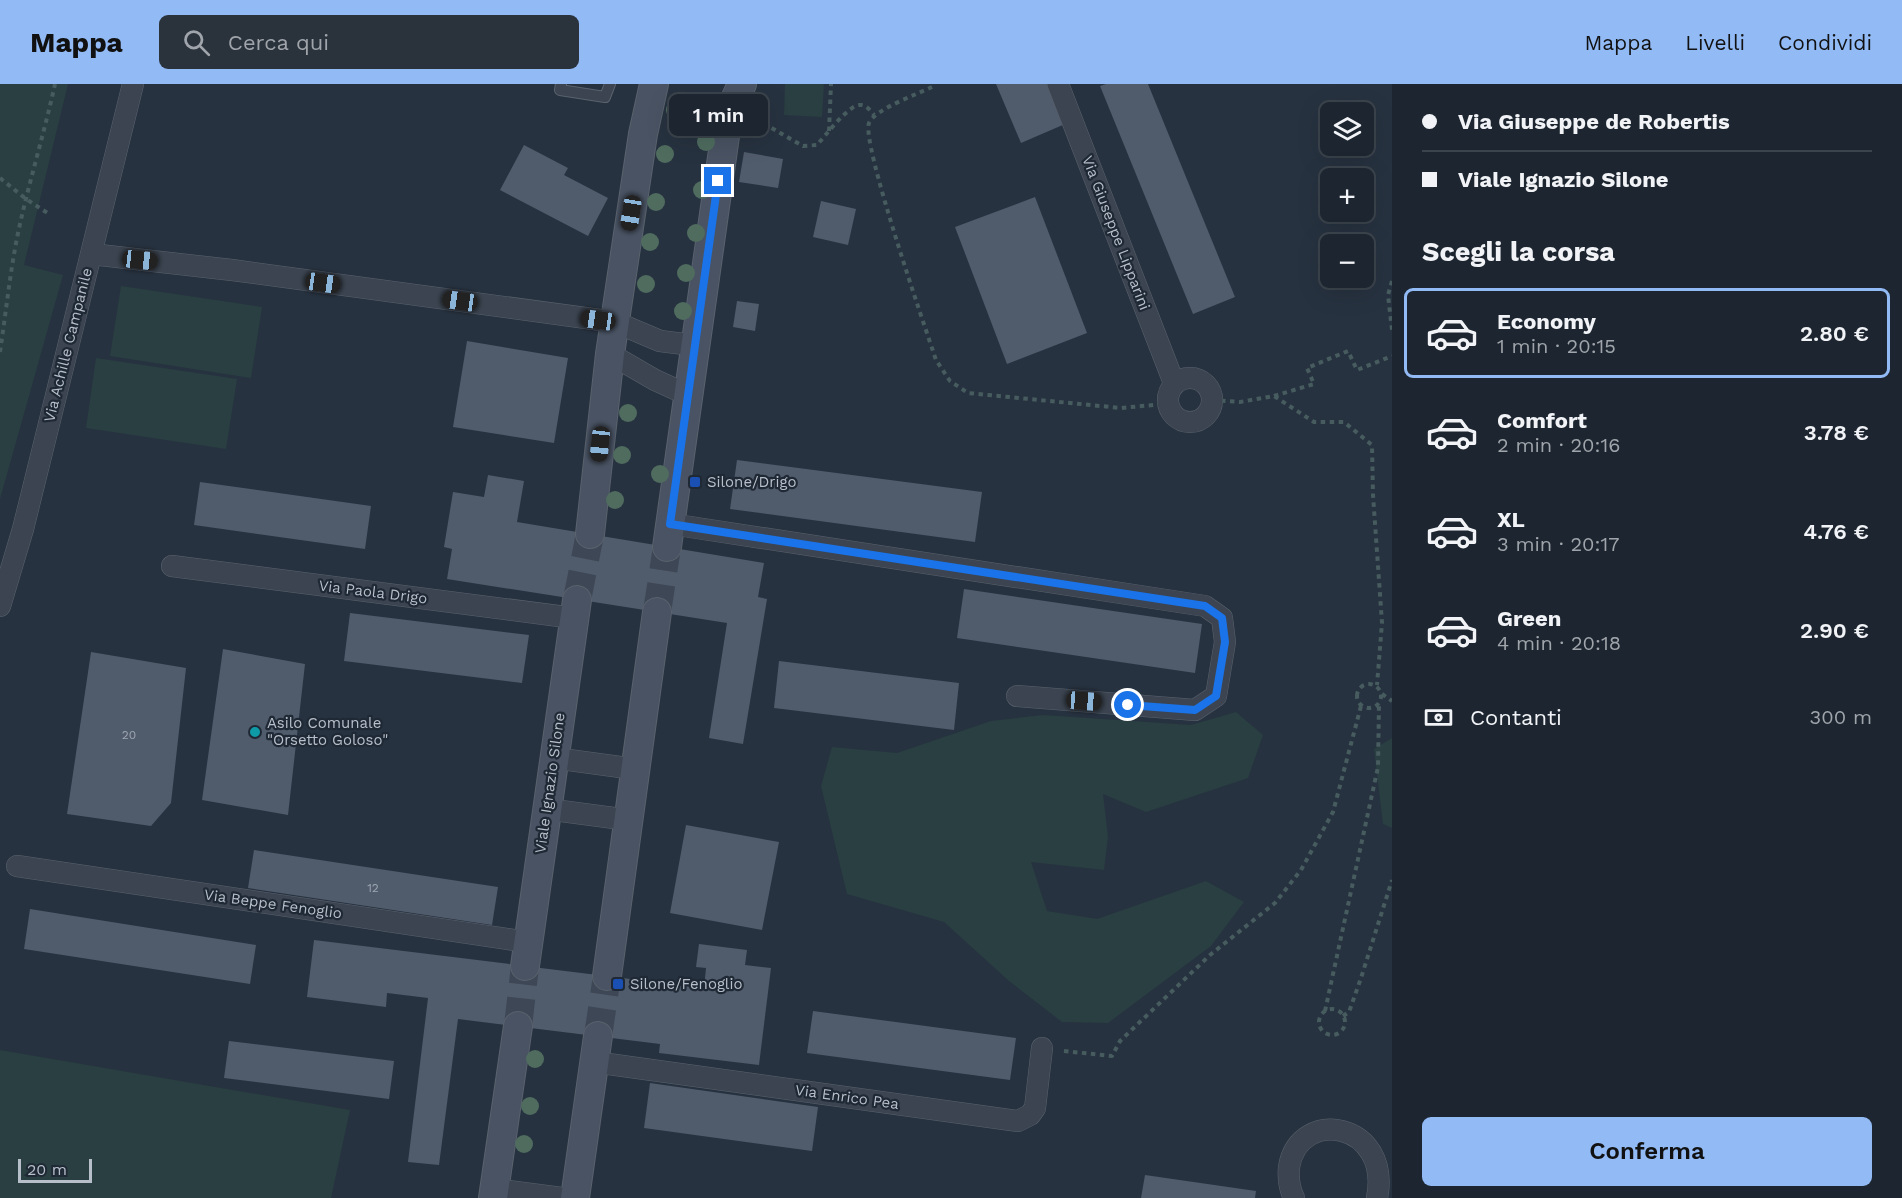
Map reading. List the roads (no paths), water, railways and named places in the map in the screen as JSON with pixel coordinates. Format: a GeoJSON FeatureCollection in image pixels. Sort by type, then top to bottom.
{"type":"FeatureCollection","features":[{"type":"Feature","properties":{"kind":"street","name":"Via Achille Campanile"},"geometry":{"type":"LineString","coordinates":[[0,606],[23,530],[133,84]]}},
{"type":"Feature","properties":{"kind":"street"},"geometry":{"type":"LineString","coordinates":[[590,534],[610,354],[643,134],[654,84]]}},
{"type":"Feature","properties":{"kind":"street","name":"Via Giuseppe Lipparini"},"geometry":{"type":"LineString","coordinates":[[1058,84],[1174,383]]}},
{"type":"Feature","properties":{"kind":"street"},"geometry":{"type":"LineString","coordinates":[[737,94],[725,136],[669,536],[1205,606],[1222,618],[1225,642],[1216,696],[1195,710],[1017,696]]}},
{"type":"Feature","properties":{"kind":"street"},"geometry":{"type":"LineString","coordinates":[[91,254],[232,270],[615,322],[660,341],[684,344],[696,339]]}},
{"type":"Feature","properties":{"kind":"street"},"geometry":{"type":"LineString","coordinates":[[610,354],[655,381],[688,395]]}},
{"type":"Feature","properties":{"kind":"street"},"geometry":{"type":"LineString","coordinates":[[1190,377],[1199,379],[1206,385],[1212,400],[1206,415],[1191,422],[1176,417],[1170,411],[1167,403],[1168,392],[1174,383],[1182,378],[1190,377]]}},
{"type":"Feature","properties":{"kind":"street","name":"Via Paola Drigo"},"geometry":{"type":"LineString","coordinates":[[172,566],[575,609]]}},
{"type":"Feature","properties":{"kind":"street","name":"Viale Ignazio Silone"},"geometry":{"type":"LineString","coordinates":[[526,954],[575,609]]}},
{"type":"Feature","properties":{"kind":"street"},"geometry":{"type":"LineString","coordinates":[[607,976],[657,612]]}},
{"type":"Feature","properties":{"kind":"street"},"geometry":{"type":"LineString","coordinates":[[554,758],[635,769]]}},
{"type":"Feature","properties":{"kind":"street"},"geometry":{"type":"LineString","coordinates":[[546,809],[629,820]]}},
{"type":"Feature","properties":{"kind":"street","name":"Via Beppe Fenoglio"},"geometry":{"type":"LineString","coordinates":[[17,866],[526,954]]}},
{"type":"Feature","properties":{"kind":"street"},"geometry":{"type":"LineString","coordinates":[[518,1026],[493,1194],[562,1198]]}},
{"type":"Feature","properties":{"kind":"street","name":"Via Enrico Pea"},"geometry":{"type":"LineString","coordinates":[[596,1049],[1018,1121],[1024,1119],[1035,1108],[1042,1048]]}},
{"type":"Feature","properties":{"kind":"street"},"geometry":{"type":"LineString","coordinates":[[575,1198],[596,1049]]}},
{"type":"Feature","properties":{"kind":"street"},"geometry":{"type":"LineString","coordinates":[[1294,1198],[1288,1176],[1290,1161],[1298,1147],[1310,1136],[1324,1130],[1340,1129],[1355,1133],[1368,1142],[1377,1154],[1382,1168],[1382,1183],[1377,1198]]}},
{"type":"Feature","properties":{"kind":"lane"},"geometry":{"type":"LineString","coordinates":[[561,84],[560,90],[605,97],[610,84]]}},
{"type":"Feature","properties":{"kind":"tunnel"},"geometry":{"type":"LineString","coordinates":[[577,600],[590,534]]}},
{"type":"Feature","properties":{"kind":"tunnel"},"geometry":{"type":"LineString","coordinates":[[657,612],[667,547]]}},
{"type":"Feature","properties":{"kind":"tunnel"},"geometry":{"type":"LineString","coordinates":[[518,1026],[525,966]]}},
{"type":"Feature","properties":{"kind":"tunnel"},"geometry":{"type":"LineString","coordinates":[[598,1036],[607,976]]}},
{"type":"Feature","properties":{"kind":"place","name":"Silone/Drigo"},"geometry":{"type":"Point","coordinates":[695,482]}},
{"type":"Feature","properties":{"kind":"place","name":"Asilo Comunale \"Orsetto Goloso\""},"geometry":{"type":"Point","coordinates":[255,732]}},
{"type":"Feature","properties":{"kind":"place","name":"Silone/Fenoglio"},"geometry":{"type":"Point","coordinates":[618,984]}}]}
